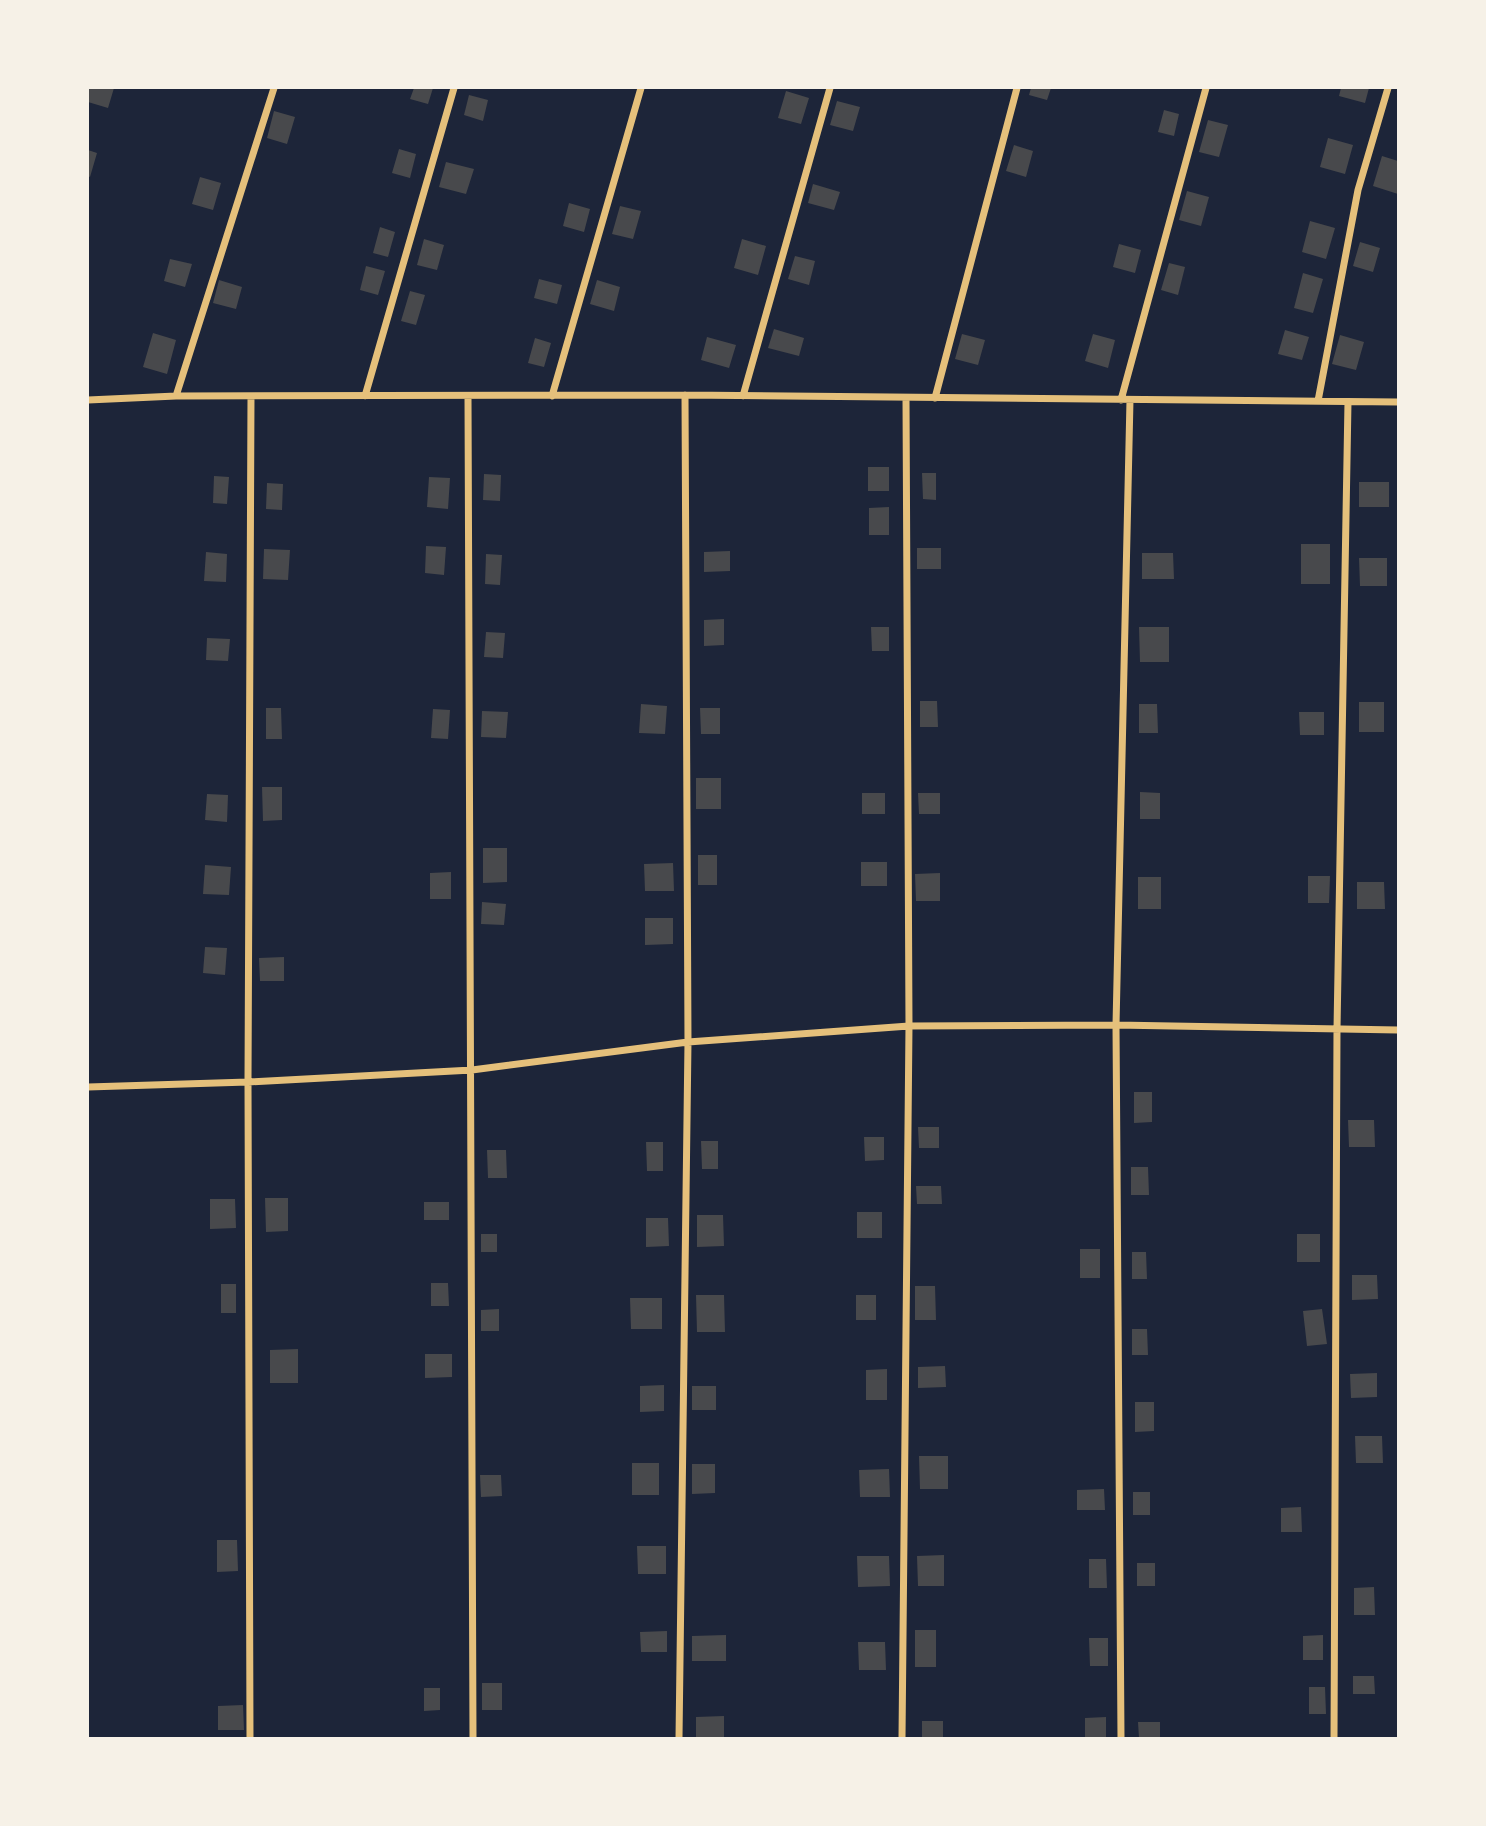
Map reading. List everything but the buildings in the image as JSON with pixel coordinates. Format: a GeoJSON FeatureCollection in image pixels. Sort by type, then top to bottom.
{"type":"FeatureCollection","features":[{"type":"Feature","properties":{"kind":"street"},"geometry":{"type":"LineString","coordinates":[[176,396],[274,88]]}},
{"type":"Feature","properties":{"kind":"street"},"geometry":{"type":"LineString","coordinates":[[365,396],[454,88]]}},
{"type":"Feature","properties":{"kind":"street"},"geometry":{"type":"LineString","coordinates":[[552,396],[641,88]]}},
{"type":"Feature","properties":{"kind":"street"},"geometry":{"type":"LineString","coordinates":[[743,396],[830,88]]}},
{"type":"Feature","properties":{"kind":"street"},"geometry":{"type":"LineString","coordinates":[[935,398],[1017,88]]}},
{"type":"Feature","properties":{"kind":"street"},"geometry":{"type":"LineString","coordinates":[[1121,400],[1206,88]]}},
{"type":"Feature","properties":{"kind":"street"},"geometry":{"type":"LineString","coordinates":[[1318,401],[1359,190],[1388,88]]}},
{"type":"Feature","properties":{"kind":"street"},"geometry":{"type":"LineString","coordinates":[[88,400],[176,396],[743,396],[1398,402]]}},
{"type":"Feature","properties":{"kind":"street"},"geometry":{"type":"LineString","coordinates":[[250,1738],[248,1082],[251,396]]}},
{"type":"Feature","properties":{"kind":"street"},"geometry":{"type":"LineString","coordinates":[[468,396],[473,1738]]}},
{"type":"Feature","properties":{"kind":"street"},"geometry":{"type":"LineString","coordinates":[[680,1738],[688,1042],[685,396]]}},
{"type":"Feature","properties":{"kind":"street"},"geometry":{"type":"LineString","coordinates":[[902,1738],[909,1026],[906,398]]}},
{"type":"Feature","properties":{"kind":"street"},"geometry":{"type":"LineString","coordinates":[[1121,1738],[1116,1025],[1130,400]]}},
{"type":"Feature","properties":{"kind":"street"},"geometry":{"type":"LineString","coordinates":[[1335,1738],[1337,1029],[1348,402]]}},
{"type":"Feature","properties":{"kind":"street"},"geometry":{"type":"LineString","coordinates":[[88,1087],[248,1082],[472,1069],[688,1042],[909,1026],[1116,1025],[1398,1031]]}},
{"type":"Feature","properties":{"kind":"shaded area"},"geometry":{"type":"Polygon","coordinates":[[[88,88],[1398,88],[1398,1738],[88,1738],[88,88]]]}}]}
